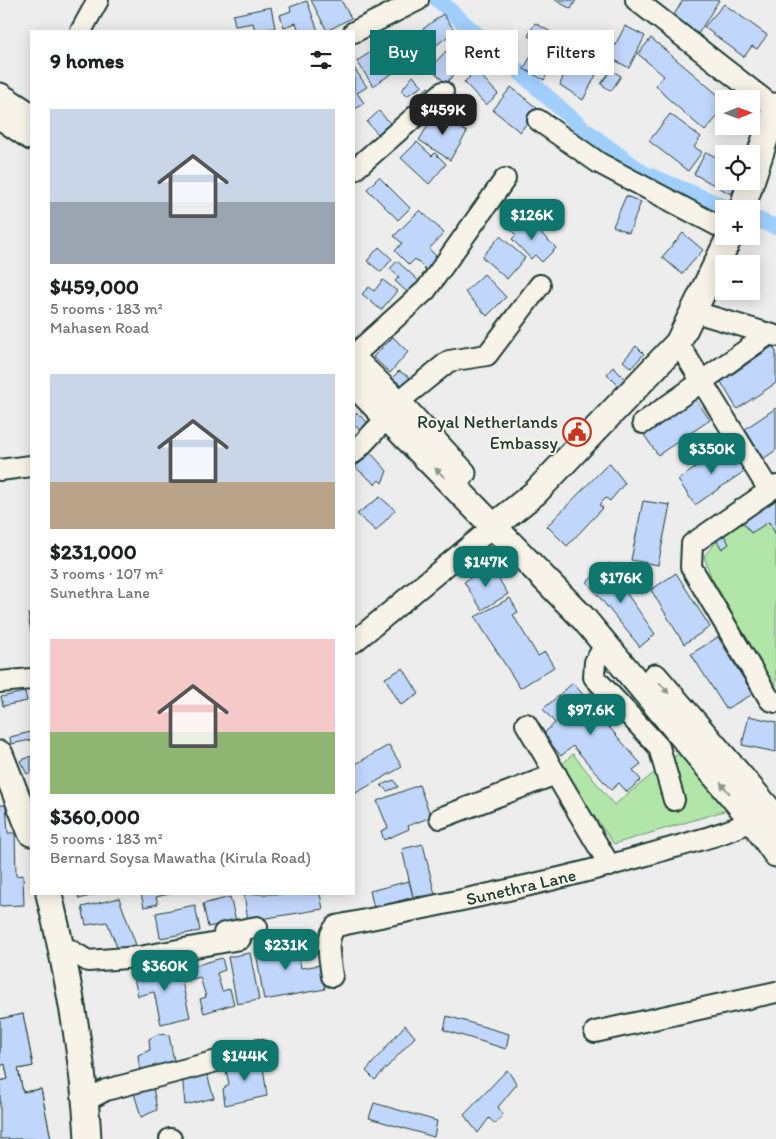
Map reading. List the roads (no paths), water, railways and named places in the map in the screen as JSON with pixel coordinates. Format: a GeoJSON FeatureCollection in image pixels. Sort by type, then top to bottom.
{"type":"FeatureCollection","features":[{"type":"Feature","properties":{"kind":"main road"},"geometry":{"type":"LineString","coordinates":[[746,200],[776,107]]}},
{"type":"Feature","properties":{"kind":"main road"},"geometry":{"type":"LineString","coordinates":[[2,110],[30,116]]}},
{"type":"Feature","properties":{"kind":"main road"},"geometry":{"type":"LineString","coordinates":[[2,110],[30,136]]}},
{"type":"Feature","properties":{"kind":"main road"},"geometry":{"type":"LineString","coordinates":[[500,521],[535,493],[678,342],[695,312],[726,245]]}},
{"type":"Feature","properties":{"kind":"main road"},"geometry":{"type":"LineString","coordinates":[[355,361],[392,410],[500,521],[595,608],[769,814],[776,854]]}},
{"type":"Feature","properties":{"kind":"main road"},"geometry":{"type":"LineString","coordinates":[[355,385],[392,410]]}},
{"type":"Feature","properties":{"kind":"main road"},"geometry":{"type":"LineString","coordinates":[[500,521],[606,644],[769,814]]}},
{"type":"Feature","properties":{"kind":"main road"},"geometry":{"type":"LineString","coordinates":[[0,754],[26,799],[30,826]]}},
{"type":"Feature","properties":{"kind":"main road"},"geometry":{"type":"LineString","coordinates":[[49,895],[60,944],[85,1101],[88,1139]]}},
{"type":"Feature","properties":{"kind":"street"},"geometry":{"type":"LineString","coordinates":[[82,30],[98,0]]}},
{"type":"Feature","properties":{"kind":"street"},"geometry":{"type":"LineString","coordinates":[[355,32],[418,0]]}},
{"type":"Feature","properties":{"kind":"street"},"geometry":{"type":"LineString","coordinates":[[636,0],[776,107]]}},
{"type":"Feature","properties":{"kind":"street"},"geometry":{"type":"LineString","coordinates":[[355,169],[443,92]]}},
{"type":"Feature","properties":{"kind":"street"},"geometry":{"type":"LineString","coordinates":[[538,120],[599,163],[715,224]]}},
{"type":"Feature","properties":{"kind":"street"},"geometry":{"type":"LineString","coordinates":[[355,354],[426,290],[506,179]]}},
{"type":"Feature","properties":{"kind":"street"},"geometry":{"type":"LineString","coordinates":[[355,452],[392,410],[449,360],[487,354],[540,285]]}},
{"type":"Feature","properties":{"kind":"street"},"geometry":{"type":"LineString","coordinates":[[695,312],[772,335]]}},
{"type":"Feature","properties":{"kind":"street"},"geometry":{"type":"LineString","coordinates":[[642,423],[700,381],[772,335]]}},
{"type":"Feature","properties":{"kind":"street"},"geometry":{"type":"LineString","coordinates":[[678,342],[700,381],[772,488],[692,544],[691,568],[770,700],[776,702]]}},
{"type":"Feature","properties":{"kind":"street"},"geometry":{"type":"LineString","coordinates":[[0,470],[30,466]]}},
{"type":"Feature","properties":{"kind":"street"},"geometry":{"type":"LineString","coordinates":[[355,641],[500,521]]}},
{"type":"Feature","properties":{"kind":"street"},"geometry":{"type":"LineString","coordinates":[[606,644],[595,662],[594,677],[659,747],[674,800]]}},
{"type":"Feature","properties":{"kind":"street"},"geometry":{"type":"LineString","coordinates":[[0,682],[30,679]]}},
{"type":"Feature","properties":{"kind":"street"},"geometry":{"type":"LineString","coordinates":[[526,724],[610,866]]}},
{"type":"Feature","properties":{"kind":"street"},"geometry":{"type":"LineString","coordinates":[[440,818],[556,774]]}},
{"type":"Feature","properties":{"kind":"street","name":"Sunethra Lane"},"geometry":{"type":"LineString","coordinates":[[332,976],[329,943],[330,933],[336,926],[540,884],[610,866],[769,814]]}},
{"type":"Feature","properties":{"kind":"street"},"geometry":{"type":"LineString","coordinates":[[111,960],[140,950],[257,927]]}},
{"type":"Feature","properties":{"kind":"street"},"geometry":{"type":"LineString","coordinates":[[60,944],[88,961],[111,960],[240,939]]}},
{"type":"Feature","properties":{"kind":"street"},"geometry":{"type":"LineString","coordinates":[[595,1032],[776,992]]}},
{"type":"Feature","properties":{"kind":"street"},"geometry":{"type":"LineString","coordinates":[[85,1101],[106,1090],[259,1050]]}},
{"type":"Feature","properties":{"kind":"waterway"},"geometry":{"type":"LineString","coordinates":[[438,0],[585,130],[643,173],[715,203]]}},
{"type":"Feature","properties":{"kind":"waterway"},"geometry":{"type":"LineString","coordinates":[[760,221],[776,227]]}},
{"type":"Feature","properties":{"kind":"place","name":"Royal Netherlands Embassy"},"geometry":{"type":"Point","coordinates":[577,432]}}]}
